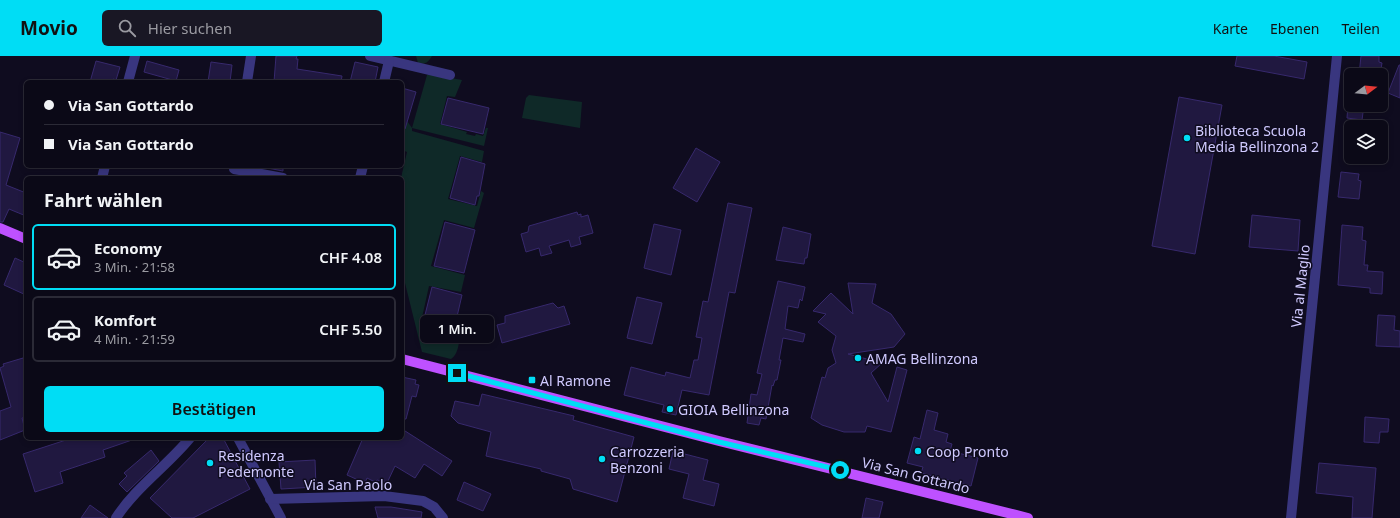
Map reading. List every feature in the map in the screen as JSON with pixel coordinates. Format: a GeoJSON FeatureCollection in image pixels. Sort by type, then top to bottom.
{"type":"FeatureCollection","features":[{"type":"Feature","properties":{"kind":"main road"},"geometry":{"type":"LineString","coordinates":[[0,228],[24,238]]}},
{"type":"Feature","properties":{"kind":"main road","name":"Via San Gottardo"},"geometry":{"type":"LineString","coordinates":[[404,360],[719,442],[1028,518]]}},
{"type":"Feature","properties":{"kind":"street"},"geometry":{"type":"LineString","coordinates":[[129,80],[135,56]]}},
{"type":"Feature","properties":{"kind":"street"},"geometry":{"type":"LineString","coordinates":[[247,80],[251,56]]}},
{"type":"Feature","properties":{"kind":"street"},"geometry":{"type":"LineString","coordinates":[[370,56],[450,75]]}},
{"type":"Feature","properties":{"kind":"street","name":"Via al Maglio"},"geometry":{"type":"LineString","coordinates":[[1291,518],[1337,56]]}},
{"type":"Feature","properties":{"kind":"street"},"geometry":{"type":"LineString","coordinates":[[384,80],[389,61]]}},
{"type":"Feature","properties":{"kind":"street"},"geometry":{"type":"LineString","coordinates":[[234,171],[269,176]]}},
{"type":"Feature","properties":{"kind":"street"},"geometry":{"type":"LineString","coordinates":[[116,518],[129,499],[163,468],[188,440]]}},
{"type":"Feature","properties":{"kind":"street"},"geometry":{"type":"LineString","coordinates":[[239,440],[281,518]]}},
{"type":"Feature","properties":{"kind":"street","name":"Via San Paolo"},"geometry":{"type":"LineString","coordinates":[[270,499],[384,496],[423,502],[434,508],[443,518]]}},
{"type":"Feature","properties":{"kind":"green space"},"geometry":{"type":"Polygon","coordinates":[[[416,56],[432,56],[423,64],[418,63],[416,56]]]}},
{"type":"Feature","properties":{"kind":"green space"},"geometry":{"type":"Polygon","coordinates":[[[430,74],[462,80],[455,97],[447,96],[440,124],[475,136],[476,134],[483,136],[486,128],[488,128],[484,146],[412,128],[427,75],[430,74]]]}},
{"type":"Feature","properties":{"kind":"green space"},"geometry":{"type":"Polygon","coordinates":[[[529,95],[582,102],[580,128],[522,118],[526,98],[529,95]]]}},
{"type":"Feature","properties":{"kind":"green space"},"geometry":{"type":"Polygon","coordinates":[[[404,120],[407,121],[412,128],[412,131],[484,151],[482,162],[460,156],[448,199],[477,206],[481,191],[484,193],[474,228],[444,220],[431,266],[465,275],[461,292],[429,286],[419,331],[454,339],[457,329],[459,330],[459,342],[456,354],[451,359],[422,352],[404,283],[404,176],[401,176],[407,152],[404,151],[404,120]]]}},
{"type":"Feature","properties":{"kind":"building"},"geometry":{"type":"Polygon","coordinates":[[[276,56],[297,56],[297,69],[342,76],[341,80],[274,80],[276,56]]]}},
{"type":"Feature","properties":{"kind":"building"},"geometry":{"type":"Polygon","coordinates":[[[1237,56],[1274,56],[1307,62],[1304,79],[1235,66],[1237,56]]]}},
{"type":"Feature","properties":{"kind":"building"},"geometry":{"type":"Polygon","coordinates":[[[1361,56],[1379,56],[1379,62],[1382,63],[1381,68],[1360,68],[1361,56]]]}},
{"type":"Feature","properties":{"kind":"building"},"geometry":{"type":"Polygon","coordinates":[[[96,61],[120,67],[116,80],[91,80],[96,61]]]}},
{"type":"Feature","properties":{"kind":"building"},"geometry":{"type":"Polygon","coordinates":[[[147,61],[179,70],[176,80],[144,72],[147,61]]]}},
{"type":"Feature","properties":{"kind":"building"},"geometry":{"type":"Polygon","coordinates":[[[211,62],[232,65],[230,80],[208,80],[211,62]]]}},
{"type":"Feature","properties":{"kind":"building"},"geometry":{"type":"Polygon","coordinates":[[[355,62],[378,67],[375,80],[350,80],[355,62]]]}},
{"type":"Feature","properties":{"kind":"building"},"geometry":{"type":"Polygon","coordinates":[[[1399,65],[1400,65],[1400,98],[1388,93],[1399,65]]]}},
{"type":"Feature","properties":{"kind":"building"},"geometry":{"type":"Polygon","coordinates":[[[404,89],[416,92],[404,129],[404,89]]]}},
{"type":"Feature","properties":{"kind":"building"},"geometry":{"type":"Polygon","coordinates":[[[1179,97],[1222,105],[1195,254],[1152,246],[1179,97]]]}},
{"type":"Feature","properties":{"kind":"building"},"geometry":{"type":"Polygon","coordinates":[[[448,98],[489,108],[483,134],[441,124],[448,98]]]}},
{"type":"Feature","properties":{"kind":"building"},"geometry":{"type":"Polygon","coordinates":[[[1347,112],[1363,112],[1362,120],[1347,118],[1347,112]]]}},
{"type":"Feature","properties":{"kind":"building"},"geometry":{"type":"Polygon","coordinates":[[[0,132],[20,138],[6,185],[24,192],[24,215],[9,209],[3,222],[0,222],[0,132]]]}},
{"type":"Feature","properties":{"kind":"building"},"geometry":{"type":"Polygon","coordinates":[[[696,148],[720,162],[697,202],[673,188],[696,148]]]}},
{"type":"Feature","properties":{"kind":"building"},"geometry":{"type":"Polygon","coordinates":[[[461,157],[485,164],[479,196],[477,196],[475,205],[450,198],[461,157]]]}},
{"type":"Feature","properties":{"kind":"building"},"geometry":{"type":"Polygon","coordinates":[[[267,168],[283,168],[283,171],[267,168]]]}},
{"type":"Feature","properties":{"kind":"building"},"geometry":{"type":"Polygon","coordinates":[[[1341,172],[1359,174],[1358,180],[1361,181],[1359,199],[1338,197],[1341,172]]]}},
{"type":"Feature","properties":{"kind":"building"},"geometry":{"type":"Polygon","coordinates":[[[728,203],[752,208],[735,293],[729,292],[709,395],[682,390],[676,415],[662,412],[664,405],[624,395],[631,367],[665,376],[666,372],[690,378],[694,360],[698,360],[702,338],[696,337],[703,301],[708,302],[728,203]]]}},
{"type":"Feature","properties":{"kind":"building"},"geometry":{"type":"Polygon","coordinates":[[[577,212],[578,215],[581,214],[581,217],[588,215],[593,233],[579,237],[581,244],[571,247],[569,240],[549,246],[552,253],[541,256],[539,248],[526,252],[521,234],[528,232],[529,226],[577,212]]]}},
{"type":"Feature","properties":{"kind":"building"},"geometry":{"type":"Polygon","coordinates":[[[1252,215],[1300,220],[1298,251],[1249,247],[1252,215]]]}},
{"type":"Feature","properties":{"kind":"building"},"geometry":{"type":"Polygon","coordinates":[[[445,222],[475,230],[464,273],[434,266],[445,222]]]}},
{"type":"Feature","properties":{"kind":"building"},"geometry":{"type":"Polygon","coordinates":[[[654,224],[681,230],[671,275],[644,268],[654,224]]]}},
{"type":"Feature","properties":{"kind":"building"},"geometry":{"type":"Polygon","coordinates":[[[1342,225],[1363,227],[1362,240],[1366,241],[1364,265],[1368,265],[1367,271],[1383,272],[1382,294],[1370,293],[1370,288],[1338,285],[1342,225]]]}},
{"type":"Feature","properties":{"kind":"building"},"geometry":{"type":"Polygon","coordinates":[[[783,227],[811,234],[807,258],[805,258],[804,264],[776,260],[783,227]]]}},
{"type":"Feature","properties":{"kind":"building"},"geometry":{"type":"Polygon","coordinates":[[[15,258],[24,262],[24,294],[4,285],[15,258]]]}},
{"type":"Feature","properties":{"kind":"building"},"geometry":{"type":"Polygon","coordinates":[[[778,281],[805,287],[802,301],[800,299],[798,308],[788,306],[785,329],[805,334],[803,342],[783,338],[777,380],[775,380],[773,386],[772,385],[766,419],[761,418],[759,425],[747,423],[751,394],[757,395],[762,374],[757,373],[778,281]]]}},
{"type":"Feature","properties":{"kind":"building","name":"AMAG Bellinzona"},"geometry":{"type":"Polygon","coordinates":[[[848,283],[876,284],[872,303],[891,314],[905,334],[894,347],[848,354],[882,363],[871,373],[888,402],[897,367],[907,370],[891,432],[867,426],[865,432],[844,432],[822,425],[811,418],[822,377],[825,378],[828,368],[836,363],[832,350],[836,336],[818,322],[826,314],[813,311],[831,293],[853,314],[848,283]]]}},
{"type":"Feature","properties":{"kind":"building"},"geometry":{"type":"Polygon","coordinates":[[[432,287],[462,295],[452,338],[421,331],[432,287]]]}},
{"type":"Feature","properties":{"kind":"building"},"geometry":{"type":"Polygon","coordinates":[[[637,297],[662,303],[652,344],[627,338],[637,297]]]}},
{"type":"Feature","properties":{"kind":"building"},"geometry":{"type":"Polygon","coordinates":[[[553,303],[558,308],[564,306],[570,324],[502,343],[497,325],[505,323],[505,316],[553,303]]]}},
{"type":"Feature","properties":{"kind":"building"},"geometry":{"type":"Polygon","coordinates":[[[1378,315],[1395,316],[1394,330],[1400,331],[1400,347],[1376,346],[1378,315]]]}},
{"type":"Feature","properties":{"kind":"building"},"geometry":{"type":"Polygon","coordinates":[[[23,358],[24,361],[24,418],[22,418],[24,430],[0,440],[0,411],[11,407],[0,368],[4,366],[3,364],[23,358]]]}},
{"type":"Feature","properties":{"kind":"building"},"geometry":{"type":"Polygon","coordinates":[[[404,377],[416,380],[415,384],[419,385],[416,397],[412,396],[406,419],[404,419],[404,377]]]}},
{"type":"Feature","properties":{"kind":"building"},"geometry":{"type":"Polygon","coordinates":[[[482,394],[574,416],[573,420],[634,437],[617,502],[573,489],[570,479],[541,471],[541,469],[486,456],[491,432],[458,423],[451,416],[455,401],[479,406],[482,394]]]}},
{"type":"Feature","properties":{"kind":"building"},"geometry":{"type":"Polygon","coordinates":[[[927,410],[938,413],[934,430],[948,434],[946,442],[952,444],[950,451],[978,458],[971,486],[921,473],[923,467],[907,463],[914,437],[920,439],[927,410]]]}},
{"type":"Feature","properties":{"kind":"building"},"geometry":{"type":"Polygon","coordinates":[[[1365,417],[1389,419],[1388,432],[1380,432],[1379,443],[1364,442],[1365,417]]]}},
{"type":"Feature","properties":{"kind":"building"},"geometry":{"type":"Polygon","coordinates":[[[404,430],[452,461],[442,476],[424,464],[415,478],[395,466],[387,483],[377,480],[375,482],[367,478],[365,483],[347,475],[362,440],[404,440],[404,430]]]}},
{"type":"Feature","properties":{"kind":"building"},"geometry":{"type":"Polygon","coordinates":[[[66,440],[132,440],[103,450],[105,457],[60,472],[63,483],[35,492],[23,454],[66,440]]]}},
{"type":"Feature","properties":{"kind":"building","name":"Residenza Pedemonte"},"geometry":{"type":"Polygon","coordinates":[[[207,440],[224,440],[250,489],[193,518],[172,518],[150,498],[207,440]]]}},
{"type":"Feature","properties":{"kind":"building"},"geometry":{"type":"Polygon","coordinates":[[[151,450],[159,461],[127,492],[119,484],[127,476],[124,473],[151,450]]]}},
{"type":"Feature","properties":{"kind":"building"},"geometry":{"type":"Polygon","coordinates":[[[673,451],[708,460],[703,480],[719,484],[714,506],[683,498],[689,474],[669,469],[673,451]]]}},
{"type":"Feature","properties":{"kind":"building"},"geometry":{"type":"Polygon","coordinates":[[[315,460],[316,487],[281,489],[279,462],[315,460]]]}},
{"type":"Feature","properties":{"kind":"building"},"geometry":{"type":"Polygon","coordinates":[[[1319,463],[1376,468],[1372,518],[1352,518],[1353,497],[1316,493],[1319,463]]]}},
{"type":"Feature","properties":{"kind":"building"},"geometry":{"type":"Polygon","coordinates":[[[464,482],[491,494],[483,511],[457,500],[464,482]]]}},
{"type":"Feature","properties":{"kind":"building"},"geometry":{"type":"Polygon","coordinates":[[[866,498],[883,502],[879,518],[862,518],[866,498]]]}},
{"type":"Feature","properties":{"kind":"building"},"geometry":{"type":"Polygon","coordinates":[[[90,505],[108,518],[81,518],[90,505]]]}},
{"type":"Feature","properties":{"kind":"building"},"geometry":{"type":"Polygon","coordinates":[[[375,507],[391,507],[422,512],[421,518],[378,518],[375,507]]]}},
{"type":"Feature","properties":{"kind":"place","name":"Biblioteca Scuola Media Bellinzona 2"},"geometry":{"type":"Point","coordinates":[1187,138]}},
{"type":"Feature","properties":{"kind":"place","name":"AMAG Bellinzona"},"geometry":{"type":"Point","coordinates":[858,358]}},
{"type":"Feature","properties":{"kind":"place","name":"Al Ramone"},"geometry":{"type":"Point","coordinates":[532,380]}},
{"type":"Feature","properties":{"kind":"place","name":"GIOIA Bellinzona"},"geometry":{"type":"Point","coordinates":[670,409]}},
{"type":"Feature","properties":{"kind":"place","name":"Coop Pronto"},"geometry":{"type":"Point","coordinates":[918,451]}},
{"type":"Feature","properties":{"kind":"place","name":"Carrozzeria Benzoni"},"geometry":{"type":"Point","coordinates":[602,459]}},
{"type":"Feature","properties":{"kind":"place","name":"Residenza Pedemonte"},"geometry":{"type":"Point","coordinates":[210,463]}},
{"type":"Feature","properties":{"kind":"route"},"geometry":{"type":"LineString","coordinates":[[457,373],[719,442],[840,470]]}}]}
